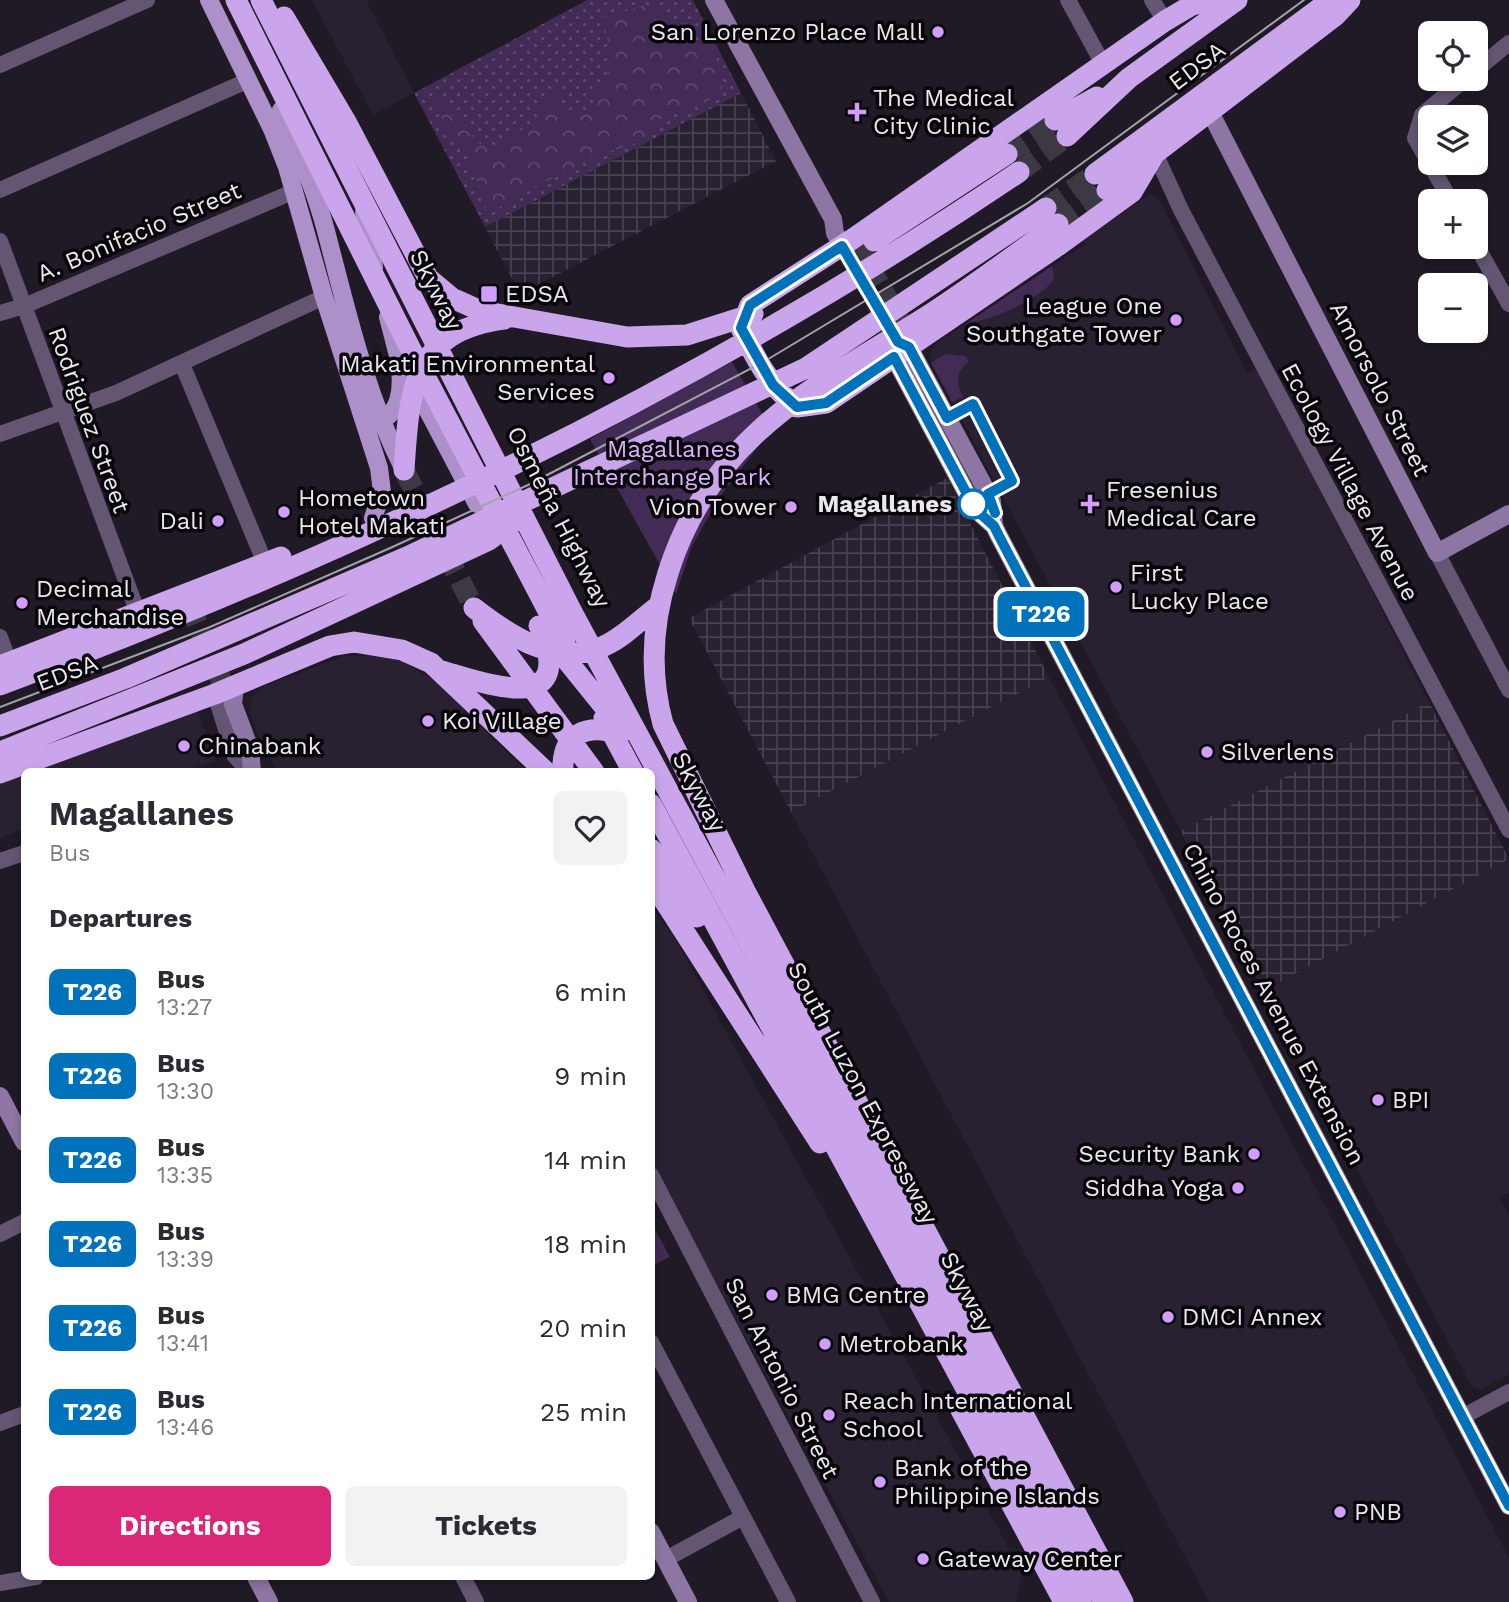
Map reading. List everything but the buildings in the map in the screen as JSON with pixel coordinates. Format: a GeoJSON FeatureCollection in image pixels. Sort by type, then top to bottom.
{"type":"FeatureCollection","features":[{"type":"Feature","properties":{"kind":"highway","name":"Skyway"},"geometry":{"type":"LineString","coordinates":[[236,0],[415,356],[631,768]]}},
{"type":"Feature","properties":{"kind":"highway","name":"Skyway"},"geometry":{"type":"LineString","coordinates":[[261,0],[572,612],[1105,1602]]}},
{"type":"Feature","properties":{"kind":"highway"},"geometry":{"type":"LineString","coordinates":[[272,0],[345,120],[428,278],[452,298],[471,308],[517,318],[626,337],[670,338],[738,320],[772,316],[1007,154]]}},
{"type":"Feature","properties":{"kind":"highway"},"geometry":{"type":"LineString","coordinates":[[1211,0],[1192,5],[1165,21],[850,245],[750,305],[741,328],[773,385],[797,407],[826,403],[902,345],[1132,192],[1155,153],[1335,16],[1350,0]]}},
{"type":"Feature","properties":{"kind":"highway","name":"EDSA"},"geometry":{"type":"LineString","coordinates":[[1061,128],[1237,0]]}},
{"type":"Feature","properties":{"kind":"highway","name":"EDSA"},"geometry":{"type":"LineString","coordinates":[[1155,153],[1101,182],[1331,0]]}},
{"type":"Feature","properties":{"kind":"highway","name":"EDSA"},"geometry":{"type":"LineString","coordinates":[[0,685],[202,607],[427,507],[594,426],[772,316],[1019,172]]}},
{"type":"Feature","properties":{"kind":"highway"},"geometry":{"type":"LineString","coordinates":[[1052,216],[938,309],[811,377],[760,427],[712,481],[684,529],[657,607],[655,696],[674,746],[745,891],[1123,1602]]}},
{"type":"Feature","properties":{"kind":"highway"},"geometry":{"type":"LineString","coordinates":[[404,470],[411,389],[431,354],[467,328],[482,322],[517,318]]}},
{"type":"Feature","properties":{"kind":"highway","name":"EDSA"},"geometry":{"type":"LineString","coordinates":[[0,726],[218,639],[811,377]]}},
{"type":"Feature","properties":{"kind":"highway"},"geometry":{"type":"LineString","coordinates":[[0,772],[330,646],[354,642],[402,650],[442,671],[513,690],[539,684],[547,674],[550,661],[539,626],[477,504],[466,492],[446,487],[182,601],[138,613],[4,664]]}},
{"type":"Feature","properties":{"kind":"highway"},"geometry":{"type":"LineString","coordinates":[[0,752],[149,694],[428,570],[489,540],[554,489]]}},
{"type":"Feature","properties":{"kind":"highway"},"geometry":{"type":"LineString","coordinates":[[591,768],[513,665],[474,608],[502,629],[540,648],[569,653],[604,646],[657,607]]}},
{"type":"Feature","properties":{"kind":"highway"},"geometry":{"type":"LineString","coordinates":[[539,626],[629,737],[653,757]]}},
{"type":"Feature","properties":{"kind":"highway"},"geometry":{"type":"LineString","coordinates":[[442,671],[542,768]]}},
{"type":"Feature","properties":{"kind":"highway"},"geometry":{"type":"LineString","coordinates":[[563,768],[563,754],[568,743],[579,733],[604,729],[629,737]]}},
{"type":"Feature","properties":{"kind":"highway","name":"South Luzon Expressway"},"geometry":{"type":"LineString","coordinates":[[653,757],[1105,1602]]}},
{"type":"Feature","properties":{"kind":"highway","name":"Skyway"},"geometry":{"type":"LineString","coordinates":[[655,811],[1081,1602]]}},
{"type":"Feature","properties":{"kind":"highway"},"geometry":{"type":"LineString","coordinates":[[655,855],[703,927],[820,1143],[1056,1596]]}},
{"type":"Feature","properties":{"kind":"highway"},"geometry":{"type":"LineString","coordinates":[[655,886],[820,1143]]}},
{"type":"Feature","properties":{"kind":"main road"},"geometry":{"type":"LineString","coordinates":[[209,0],[272,129],[295,191],[324,297],[382,481],[380,505],[373,517]]}},
{"type":"Feature","properties":{"kind":"main road"},"geometry":{"type":"LineString","coordinates":[[228,0],[293,138],[326,231],[344,309],[370,394],[404,470]]}},
{"type":"Feature","properties":{"kind":"main road","name":"Osmeña Highway"},"geometry":{"type":"LineString","coordinates":[[272,0],[359,184],[653,757]]}},
{"type":"Feature","properties":{"kind":"main road"},"geometry":{"type":"LineString","coordinates":[[714,0],[834,219],[835,233],[850,245]]}},
{"type":"Feature","properties":{"kind":"main road","name":"Amorsolo Street"},"geometry":{"type":"LineString","coordinates":[[1209,110],[1437,553]]}},
{"type":"Feature","properties":{"kind":"main road"},"geometry":{"type":"LineString","coordinates":[[359,184],[373,263],[397,352],[401,386],[392,414],[381,421],[362,419]]}},
{"type":"Feature","properties":{"kind":"main road","name":"Chino Roces Avenue Extension"},"geometry":{"type":"LineString","coordinates":[[902,345],[975,509],[994,526],[1509,1506]]}},
{"type":"Feature","properties":{"kind":"main road"},"geometry":{"type":"LineString","coordinates":[[397,352],[477,504]]}},
{"type":"Feature","properties":{"kind":"main road"},"geometry":{"type":"LineString","coordinates":[[1437,553],[1509,514]]}},
{"type":"Feature","properties":{"kind":"main road"},"geometry":{"type":"LineString","coordinates":[[222,688],[233,704],[250,749],[251,768]]}},
{"type":"Feature","properties":{"kind":"main road"},"geometry":{"type":"LineString","coordinates":[[0,1096],[21,1136]]}},
{"type":"Feature","properties":{"kind":"main road"},"geometry":{"type":"LineString","coordinates":[[655,1539],[688,1602]]}},
{"type":"Feature","properties":{"kind":"main road"},"geometry":{"type":"LineString","coordinates":[[258,1580],[269,1602]]}},
{"type":"Feature","properties":{"kind":"street"},"geometry":{"type":"LineString","coordinates":[[0,65],[147,0]]}},
{"type":"Feature","properties":{"kind":"street"},"geometry":{"type":"LineString","coordinates":[[1068,0],[1103,64]]}},
{"type":"Feature","properties":{"kind":"street"},"geometry":{"type":"LineString","coordinates":[[1152,0],[1165,21]]}},
{"type":"Feature","properties":{"kind":"street"},"geometry":{"type":"LineString","coordinates":[[1488,60],[1509,43]]}},
{"type":"Feature","properties":{"kind":"street"},"geometry":{"type":"LineString","coordinates":[[0,190],[249,80]]}},
{"type":"Feature","properties":{"kind":"street"},"geometry":{"type":"LineString","coordinates":[[1444,189],[1415,138],[1422,115],[1451,91]]}},
{"type":"Feature","properties":{"kind":"street","name":"Ecology Village Avenue"},"geometry":{"type":"LineString","coordinates":[[1155,153],[1181,210],[1509,830]]}},
{"type":"Feature","properties":{"kind":"street","name":"A. Bonifacio Street"},"geometry":{"type":"LineString","coordinates":[[0,313],[24,306],[295,191]]}},
{"type":"Feature","properties":{"kind":"street","name":"Rodriguez Street"},"geometry":{"type":"LineString","coordinates":[[0,242],[138,613]]}},
{"type":"Feature","properties":{"kind":"street"},"geometry":{"type":"LineString","coordinates":[[1485,259],[1507,294]]}},
{"type":"Feature","properties":{"kind":"street"},"geometry":{"type":"LineString","coordinates":[[0,434],[182,364],[324,297]]}},
{"type":"Feature","properties":{"kind":"street"},"geometry":{"type":"LineString","coordinates":[[182,364],[265,563]]}},
{"type":"Feature","properties":{"kind":"street","name":"Amorsolo Street"},"geometry":{"type":"LineString","coordinates":[[1437,553],[1509,690]]}},
{"type":"Feature","properties":{"kind":"street"},"geometry":{"type":"LineString","coordinates":[[0,637],[4,664]]}},
{"type":"Feature","properties":{"kind":"street"},"geometry":{"type":"LineString","coordinates":[[0,861],[21,854]]}},
{"type":"Feature","properties":{"kind":"street","name":"San Antonio Street"},"geometry":{"type":"LineString","coordinates":[[655,1183],[872,1602]]}},
{"type":"Feature","properties":{"kind":"street"},"geometry":{"type":"LineString","coordinates":[[0,1234],[21,1224]]}},
{"type":"Feature","properties":{"kind":"street"},"geometry":{"type":"LineString","coordinates":[[655,1350],[788,1602]]}},
{"type":"Feature","properties":{"kind":"street"},"geometry":{"type":"LineString","coordinates":[[1462,1417],[1509,1392]]}},
{"type":"Feature","properties":{"kind":"street"},"geometry":{"type":"LineString","coordinates":[[0,1423],[21,1415]]}},
{"type":"Feature","properties":{"kind":"street"},"geometry":{"type":"LineString","coordinates":[[666,1559],[743,1517]]}},
{"type":"Feature","properties":{"kind":"street"},"geometry":{"type":"LineString","coordinates":[[0,1583],[21,1580]]}},
{"type":"Feature","properties":{"kind":"street"},"geometry":{"type":"LineString","coordinates":[[465,1580],[476,1602]]}},
{"type":"Feature","properties":{"kind":"shaded area"},"geometry":{"type":"Polygon","coordinates":[[[312,0],[366,0],[414,93],[373,115],[312,0]]]}},
{"type":"Feature","properties":{"kind":"shaded area"},"geometry":{"type":"Polygon","coordinates":[[[741,93],[776,161],[520,294],[485,227],[741,93]]]}},
{"type":"Feature","properties":{"kind":"shaded area"},"geometry":{"type":"Polygon","coordinates":[[[1150,194],[1159,199],[1247,373],[1257,368],[1429,702],[1181,831],[929,358],[934,345],[1085,244],[1083,241],[1150,194]]]}},
{"type":"Feature","properties":{"kind":"shaded area"},"geometry":{"type":"Polygon","coordinates":[[[947,478],[1049,677],[791,812],[689,618],[947,478]]]}},
{"type":"Feature","properties":{"kind":"shaded area"},"geometry":{"type":"Polygon","coordinates":[[[371,655],[401,660],[437,683],[523,768],[276,768],[256,731],[250,712],[252,697],[265,686],[344,656],[371,655]]]}},
{"type":"Feature","properties":{"kind":"shaded area"},"geometry":{"type":"Polygon","coordinates":[[[1049,677],[1509,1558],[1509,1602],[1209,1602],[791,812],[1049,677]]]}},
{"type":"Feature","properties":{"kind":"shaded area"},"geometry":{"type":"Polygon","coordinates":[[[1429,702],[1509,859],[1263,991],[1181,831],[1429,702]]]}},
{"type":"Feature","properties":{"kind":"shaded area"},"geometry":{"type":"Polygon","coordinates":[[[197,708],[216,761],[196,768],[33,768],[197,708]]]}},
{"type":"Feature","properties":{"kind":"shaded area"},"geometry":{"type":"Polygon","coordinates":[[[21,772],[21,830],[0,838],[0,780],[21,772]]]}},
{"type":"Feature","properties":{"kind":"shaded area"},"geometry":{"type":"Polygon","coordinates":[[[1509,859],[1509,1192],[1499,1197],[1509,1215],[1509,1374],[1482,1389],[1472,1387],[1263,991],[1509,859]]]}},
{"type":"Feature","properties":{"kind":"shaded area"},"geometry":{"type":"Polygon","coordinates":[[[655,912],[673,935],[1022,1572],[1016,1602],[889,1602],[655,1168],[655,912]]]}},
{"type":"Feature","properties":{"kind":"green space"},"geometry":{"type":"Polygon","coordinates":[[[587,0],[693,0],[741,93],[485,227],[414,93],[587,0]]]}},
{"type":"Feature","properties":{"kind":"green space"},"geometry":{"type":"Polygon","coordinates":[[[645,5],[657,8],[668,16],[682,38],[709,47],[717,59],[722,88],[710,100],[658,120],[644,141],[598,155],[492,212],[487,210],[469,158],[451,139],[434,102],[444,97],[452,114],[468,124],[475,141],[491,150],[535,121],[543,98],[552,88],[557,90],[565,114],[590,111],[595,105],[590,88],[606,79],[613,59],[602,18],[645,5]]]}},
{"type":"Feature","properties":{"kind":"green space"},"geometry":{"type":"Polygon","coordinates":[[[1052,266],[1054,278],[1040,293],[1002,313],[967,323],[1052,266]]]}},
{"type":"Feature","properties":{"kind":"green space"},"geometry":{"type":"Polygon","coordinates":[[[945,354],[966,356],[969,362],[961,369],[958,378],[963,397],[952,402],[931,363],[945,354]]]}},
{"type":"Feature","properties":{"kind":"green space","name":"Magallanes Interchange Park"},"geometry":{"type":"Polygon","coordinates":[[[732,362],[771,429],[719,498],[692,546],[676,594],[590,439],[732,362]]]}},
{"type":"Feature","properties":{"kind":"green space"},"geometry":{"type":"Polygon","coordinates":[[[655,1229],[670,1257],[655,1264],[655,1229]]]}},
{"type":"Feature","properties":{"kind":"tunnel"},"geometry":{"type":"LineString","coordinates":[[1007,154],[1055,120]]}},
{"type":"Feature","properties":{"kind":"tunnel"},"geometry":{"type":"LineString","coordinates":[[1019,172],[1067,136]]}},
{"type":"Feature","properties":{"kind":"tunnel"},"geometry":{"type":"LineString","coordinates":[[1046,208],[1095,174]]}},
{"type":"Feature","properties":{"kind":"tunnel"},"geometry":{"type":"LineString","coordinates":[[1058,224],[1107,190]]}},
{"type":"Feature","properties":{"kind":"tunnel"},"geometry":{"type":"LineString","coordinates":[[858,244],[909,334]]}},
{"type":"Feature","properties":{"kind":"tunnel"},"geometry":{"type":"LineString","coordinates":[[846,252],[898,342]]}},
{"type":"Feature","properties":{"kind":"tunnel"},"geometry":{"type":"LineString","coordinates":[[404,470],[474,608]]}},
{"type":"Feature","properties":{"kind":"tunnel"},"geometry":{"type":"LineString","coordinates":[[189,604],[222,682]]}},
{"type":"Feature","properties":{"kind":"tram line"},"geometry":{"type":"LineString","coordinates":[[0,707],[210,627],[388,549],[528,485],[765,361],[1028,203],[1304,0]]}},
{"type":"Feature","properties":{"kind":"bus line","name":"T226"},"geometry":{"type":"LineString","coordinates":[[995,513],[988,494],[1012,481],[973,404],[947,418],[909,347],[898,342],[842,246],[750,305],[741,328],[773,385],[797,407],[826,403],[894,357],[975,509],[994,526],[1509,1506]]}},
{"type":"Feature","properties":{"kind":"place","name":"San Lorenzo Place Mall"},"geometry":{"type":"Point","coordinates":[938,32]}},
{"type":"Feature","properties":{"kind":"place","name":"The Medical City Clinic"},"geometry":{"type":"Point","coordinates":[857,112]}},
{"type":"Feature","properties":{"kind":"place","name":"EDSA"},"geometry":{"type":"Point","coordinates":[489,294]}},
{"type":"Feature","properties":{"kind":"place","name":"League One Southgate Tower"},"geometry":{"type":"Point","coordinates":[1176,320]}},
{"type":"Feature","properties":{"kind":"place","name":"Makati Environmental Services"},"geometry":{"type":"Point","coordinates":[609,378]}},
{"type":"Feature","properties":{"kind":"place","name":"Magallanes"},"geometry":{"type":"Point","coordinates":[973,504]}},
{"type":"Feature","properties":{"kind":"place","name":"Fresenius Medical Care"},"geometry":{"type":"Point","coordinates":[1090,504]}},
{"type":"Feature","properties":{"kind":"place","name":"Vion Tower"},"geometry":{"type":"Point","coordinates":[791,507]}},
{"type":"Feature","properties":{"kind":"place","name":"Hometown Hotel Makati"},"geometry":{"type":"Point","coordinates":[284,512]}},
{"type":"Feature","properties":{"kind":"place","name":"Dali"},"geometry":{"type":"Point","coordinates":[218,521]}},
{"type":"Feature","properties":{"kind":"place","name":"First Lucky Place"},"geometry":{"type":"Point","coordinates":[1116,587]}},
{"type":"Feature","properties":{"kind":"place","name":"Decimal Merchandise"},"geometry":{"type":"Point","coordinates":[22,603]}},
{"type":"Feature","properties":{"kind":"place","name":"Koi Village"},"geometry":{"type":"Point","coordinates":[428,721]}},
{"type":"Feature","properties":{"kind":"place","name":"Chinabank"},"geometry":{"type":"Point","coordinates":[184,746]}},
{"type":"Feature","properties":{"kind":"place","name":"Silverlens"},"geometry":{"type":"Point","coordinates":[1207,752]}},
{"type":"Feature","properties":{"kind":"place","name":"BPI"},"geometry":{"type":"Point","coordinates":[1378,1100]}},
{"type":"Feature","properties":{"kind":"place","name":"Security Bank"},"geometry":{"type":"Point","coordinates":[1254,1154]}},
{"type":"Feature","properties":{"kind":"place","name":"Siddha Yoga"},"geometry":{"type":"Point","coordinates":[1238,1188]}},
{"type":"Feature","properties":{"kind":"place","name":"BMG Centre"},"geometry":{"type":"Point","coordinates":[772,1295]}},
{"type":"Feature","properties":{"kind":"place","name":"DMCI Annex"},"geometry":{"type":"Point","coordinates":[1168,1317]}},
{"type":"Feature","properties":{"kind":"place","name":"Metrobank"},"geometry":{"type":"Point","coordinates":[825,1344]}},
{"type":"Feature","properties":{"kind":"place","name":"Reach International School"},"geometry":{"type":"Point","coordinates":[829,1415]}},
{"type":"Feature","properties":{"kind":"place","name":"Bank of the Philippine Islands"},"geometry":{"type":"Point","coordinates":[880,1482]}},
{"type":"Feature","properties":{"kind":"place","name":"PNB"},"geometry":{"type":"Point","coordinates":[1340,1512]}},
{"type":"Feature","properties":{"kind":"place","name":"Gateway Center"},"geometry":{"type":"Point","coordinates":[923,1559]}}]}
